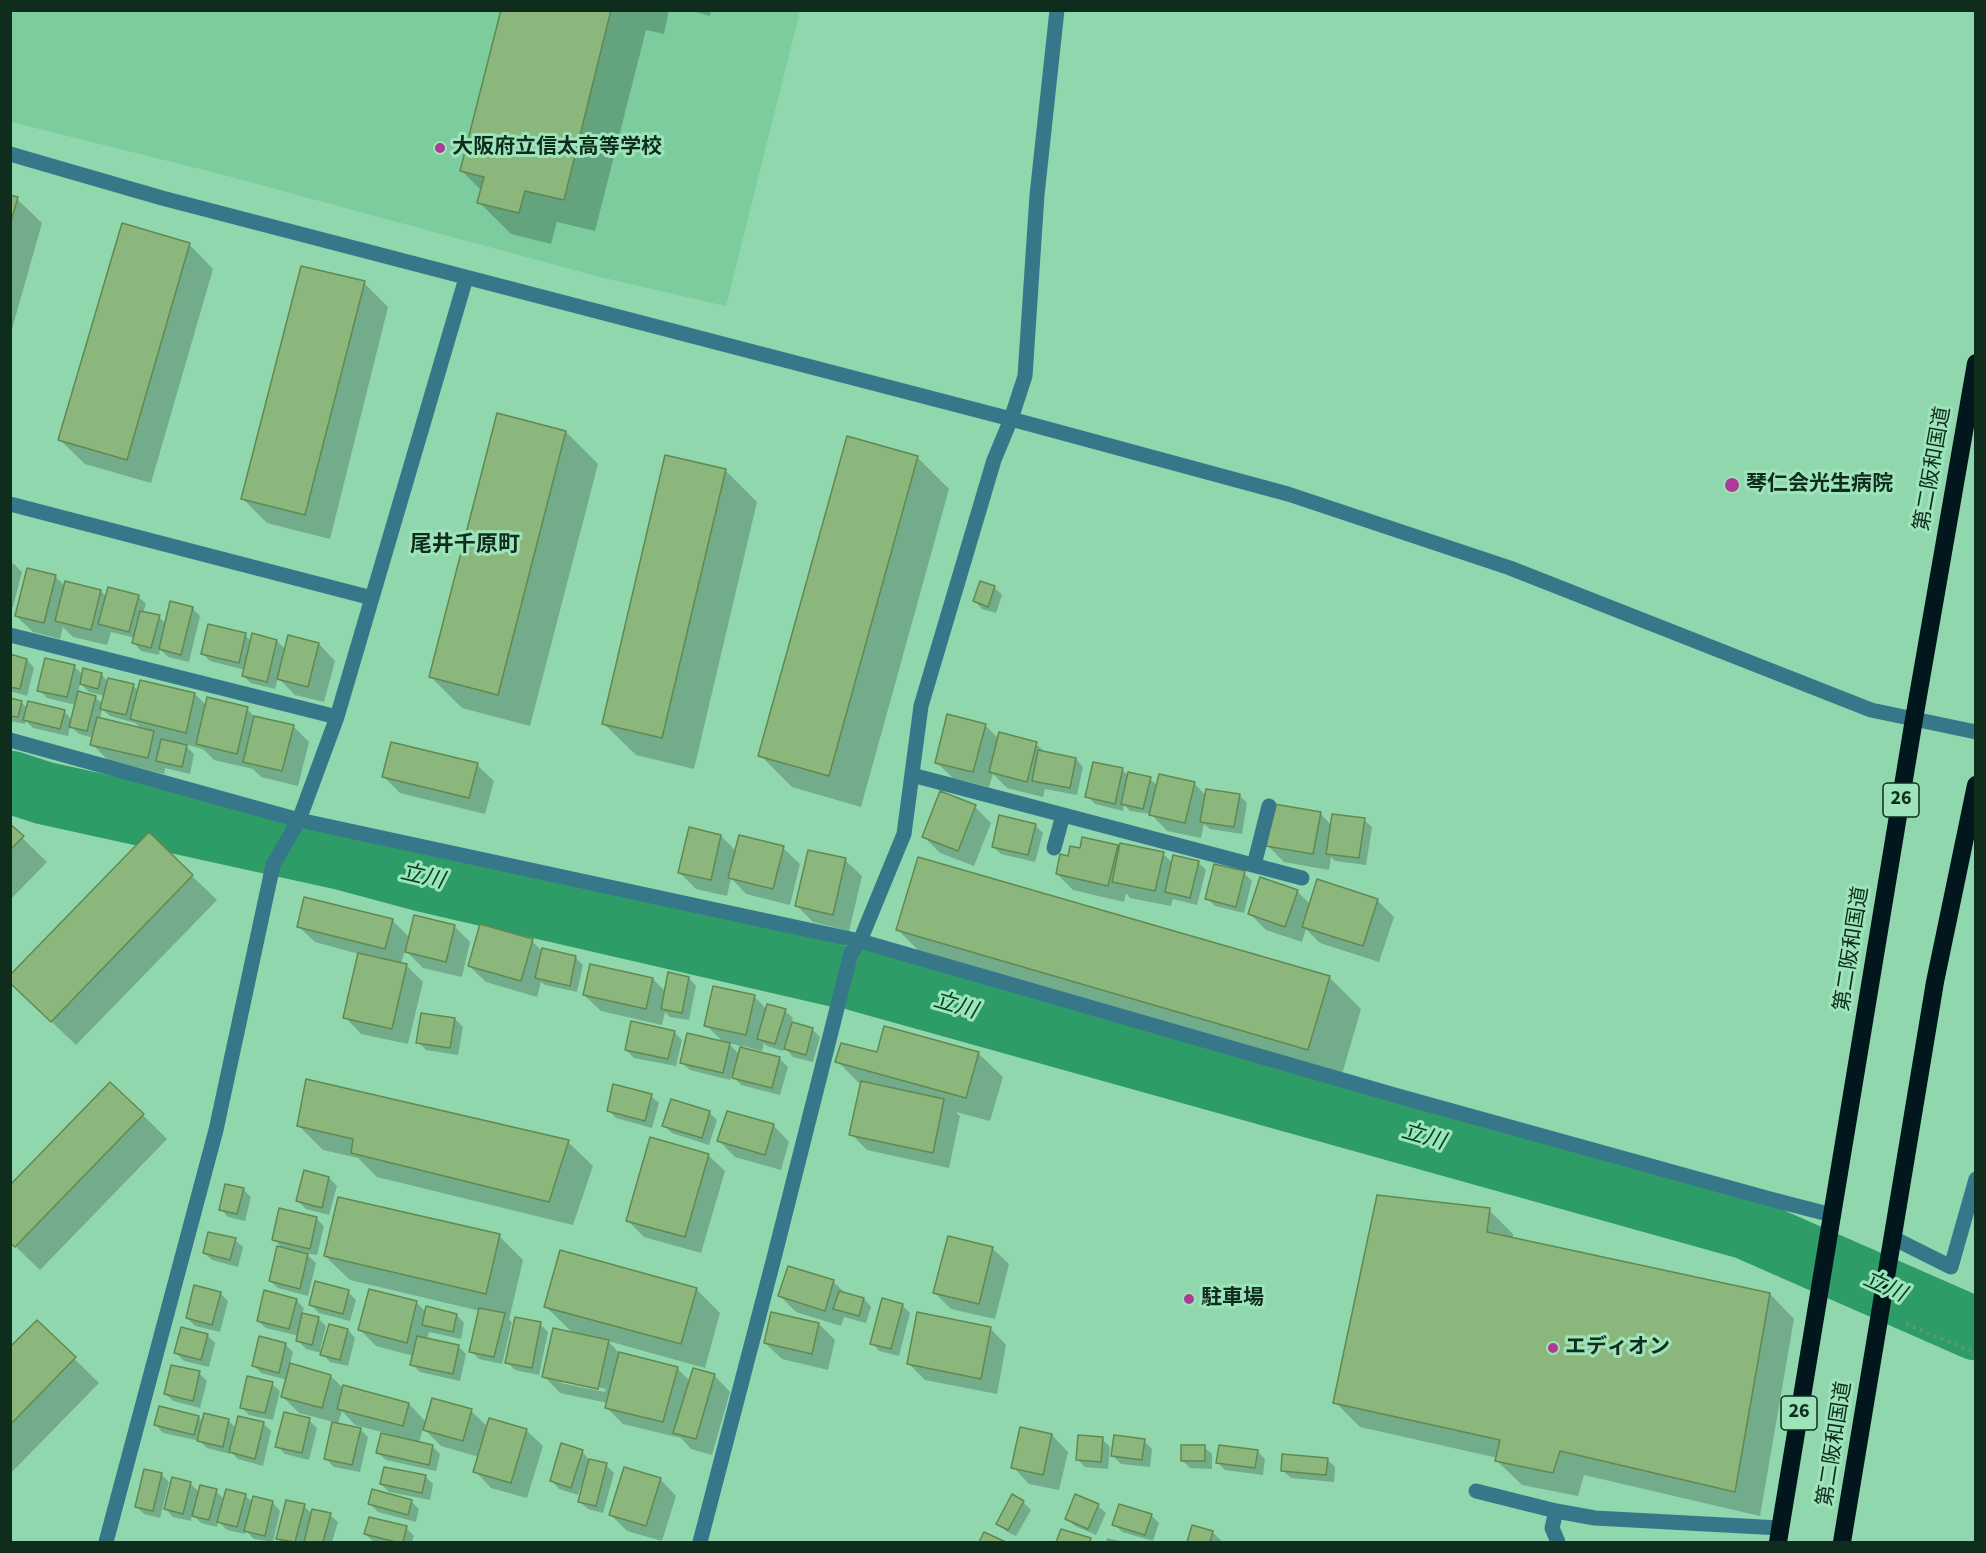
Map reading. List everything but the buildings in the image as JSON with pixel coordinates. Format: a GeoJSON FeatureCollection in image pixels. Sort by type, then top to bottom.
{"type":"FeatureCollection","features":[{"type":"Feature","properties":{"kind":"highway","name":"第二阪和国道"},"geometry":{"type":"LineString","coordinates":[[1779,1535],[1914,719],[1976,363]]}},
{"type":"Feature","properties":{"kind":"highway","name":"第二阪和国道"},"geometry":{"type":"LineString","coordinates":[[1842,1542],[1935,982],[1976,785]]}},
{"type":"Feature","properties":{"kind":"street"},"geometry":{"type":"LineString","coordinates":[[700,1542],[840,996],[856,947],[904,834],[921,706],[994,460],[1011,420],[1025,376],[1037,195],[1056,10]]}},
{"type":"Feature","properties":{"kind":"street"},"geometry":{"type":"LineString","coordinates":[[10,154],[162,198],[1288,494],[1510,568],[1871,710],[1976,732]]}},
{"type":"Feature","properties":{"kind":"street"},"geometry":{"type":"LineString","coordinates":[[106,1542],[216,1130],[273,865],[297,825],[337,717],[466,278]]}},
{"type":"Feature","properties":{"kind":"street"},"geometry":{"type":"LineString","coordinates":[[10,504],[372,598]]}},
{"type":"Feature","properties":{"kind":"street"},"geometry":{"type":"LineString","coordinates":[[10,634],[337,717]]}},
{"type":"Feature","properties":{"kind":"street"},"geometry":{"type":"LineString","coordinates":[[10,740],[297,825],[856,947],[1832,1215]]}},
{"type":"Feature","properties":{"kind":"street"},"geometry":{"type":"LineString","coordinates":[[912,775],[1302,878]]}},
{"type":"Feature","properties":{"kind":"street"},"geometry":{"type":"LineString","coordinates":[[1254,865],[1269,806]]}},
{"type":"Feature","properties":{"kind":"street"},"geometry":{"type":"LineString","coordinates":[[1054,848],[1063,815]]}},
{"type":"Feature","properties":{"kind":"street"},"geometry":{"type":"LineString","coordinates":[[1893,1238],[1952,1267],[1976,1179]]}},
{"type":"Feature","properties":{"kind":"street"},"geometry":{"type":"LineString","coordinates":[[1476,1491],[1556,1511],[1595,1518],[1779,1535]]}},
{"type":"Feature","properties":{"kind":"street"},"geometry":{"type":"LineString","coordinates":[[1556,1511],[1552,1527],[1558,1542]]}},
{"type":"Feature","properties":{"kind":"path"},"geometry":{"type":"LineString","coordinates":[[1881,1309],[1976,1353]]}},
{"type":"Feature","properties":{"kind":"shaded area","name":"大阪府立信太高等学校"},"geometry":{"type":"Polygon","coordinates":[[[10,11],[800,11],[726,306],[600,277],[220,174],[11,122],[10,11]]]}},
{"type":"Feature","properties":{"kind":"waterway","name":"立川"},"geometry":{"type":"LineString","coordinates":[[10,782],[44,793],[344,859],[426,881],[834,975]]}},
{"type":"Feature","properties":{"kind":"waterway","name":"立川"},"geometry":{"type":"LineString","coordinates":[[858,980],[1746,1228],[1976,1329]]}},
{"type":"Feature","properties":{"kind":"place","name":"大阪府立信太高等学校"},"geometry":{"type":"Point","coordinates":[440,148]}},
{"type":"Feature","properties":{"kind":"place","name":"琴仁会光生病院"},"geometry":{"type":"Point","coordinates":[1732,485]}},
{"type":"Feature","properties":{"kind":"place","name":"駐車場"},"geometry":{"type":"Point","coordinates":[1189,1299]}},
{"type":"Feature","properties":{"kind":"place","name":"エディオン"},"geometry":{"type":"Point","coordinates":[1553,1348]}},
{"type":"Feature","properties":{"kind":"district","name":"尾井千原町"},"geometry":{"type":"Point","coordinates":[465,546]}}]}
